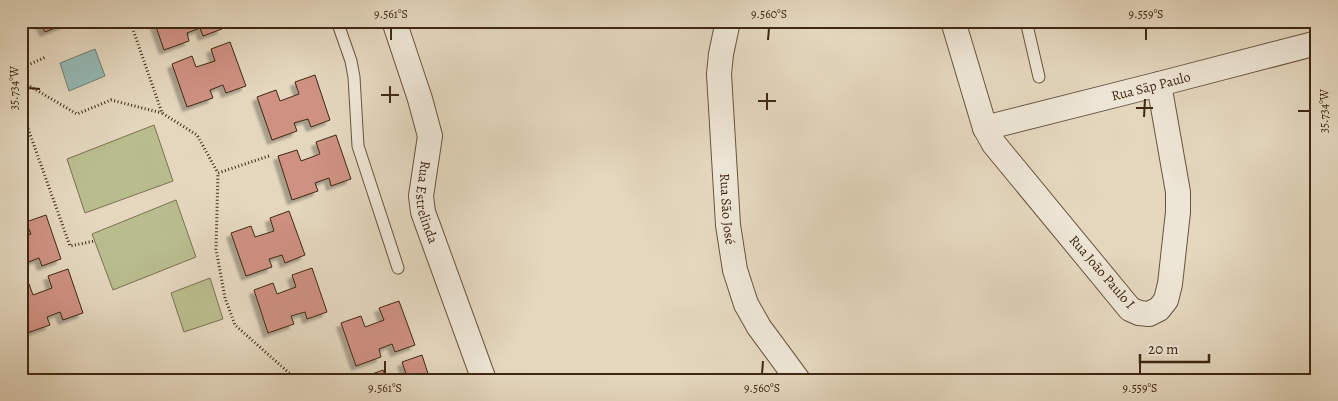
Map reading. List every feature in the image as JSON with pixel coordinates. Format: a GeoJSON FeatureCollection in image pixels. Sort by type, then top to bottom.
{"type":"FeatureCollection","features":[{"type":"Feature","properties":{"kind":"street","name":"Rua Estrelinda"},"geometry":{"type":"LineString","coordinates":[[394,21],[420,99],[430,136],[421,196],[423,212],[484,380]]}},
{"type":"Feature","properties":{"kind":"street","name":"Rua São José"},"geometry":{"type":"LineString","coordinates":[[728,21],[719,74],[728,225],[735,270],[746,304],[755,320],[798,380]]}},
{"type":"Feature","properties":{"kind":"street"},"geometry":{"type":"LineString","coordinates":[[954,21],[985,128]]}},
{"type":"Feature","properties":{"kind":"street","name":"Rua Sãp Paulo"},"geometry":{"type":"LineString","coordinates":[[985,128],[1317,42]]}},
{"type":"Feature","properties":{"kind":"street","name":"Rua João Paulo I"},"geometry":{"type":"LineString","coordinates":[[985,128],[994,144],[1130,309],[1139,313],[1149,314],[1159,309],[1166,300],[1170,284],[1178,212],[1178,192],[1159,84]]}},
{"type":"Feature","properties":{"kind":"lane"},"geometry":{"type":"LineString","coordinates":[[337,21],[351,61],[354,77],[358,146],[398,268]]}},
{"type":"Feature","properties":{"kind":"lane"},"geometry":{"type":"LineString","coordinates":[[1026,21],[1039,77]]}},
{"type":"Feature","properties":{"kind":"path"},"geometry":{"type":"LineString","coordinates":[[130,21],[162,113]]}},
{"type":"Feature","properties":{"kind":"path"},"geometry":{"type":"LineString","coordinates":[[21,68],[46,57]]}},
{"type":"Feature","properties":{"kind":"path"},"geometry":{"type":"LineString","coordinates":[[21,81],[77,114],[111,100],[162,113],[197,135],[218,173],[216,249],[224,298],[235,325],[297,380]]}},
{"type":"Feature","properties":{"kind":"path"},"geometry":{"type":"LineString","coordinates":[[21,109],[70,246],[95,241]]}},
{"type":"Feature","properties":{"kind":"path"},"geometry":{"type":"LineString","coordinates":[[218,173],[268,156]]}},
{"type":"Feature","properties":{"kind":"green space"},"geometry":{"type":"Polygon","coordinates":[[[154,125],[173,181],[85,213],[67,159],[154,125]]]}},
{"type":"Feature","properties":{"kind":"green space"},"geometry":{"type":"Polygon","coordinates":[[[176,200],[196,257],[113,290],[92,234],[176,200]]]}},
{"type":"Feature","properties":{"kind":"green space"},"geometry":{"type":"Polygon","coordinates":[[[210,278],[223,319],[184,332],[171,293],[210,278]]]}},
{"type":"Feature","properties":{"kind":"water"},"geometry":{"type":"Polygon","coordinates":[[[95,49],[105,76],[69,91],[60,63],[95,49]]]}},
{"type":"Feature","properties":{"kind":"building"},"geometry":{"type":"Polygon","coordinates":[[[39,21],[72,21],[45,32],[39,21]]]}},
{"type":"Feature","properties":{"kind":"building"},"geometry":{"type":"Polygon","coordinates":[[[154,21],[220,21],[222,29],[203,36],[200,28],[187,33],[189,41],[164,50],[154,21]]]}},
{"type":"Feature","properties":{"kind":"building"},"geometry":{"type":"Polygon","coordinates":[[[230,42],[246,86],[226,93],[223,85],[210,90],[213,98],[187,107],[172,64],[192,56],[196,67],[215,61],[211,49],[230,42]]]}},
{"type":"Feature","properties":{"kind":"building"},"geometry":{"type":"Polygon","coordinates":[[[315,75],[330,120],[311,127],[308,119],[294,123],[297,131],[272,140],[257,97],[276,90],[280,101],[299,94],[295,82],[315,75]]]}},
{"type":"Feature","properties":{"kind":"building"},"geometry":{"type":"Polygon","coordinates":[[[336,135],[351,179],[331,186],[329,178],[315,183],[318,191],[292,200],[278,156],[297,150],[301,161],[320,154],[316,142],[336,135]]]}},
{"type":"Feature","properties":{"kind":"building"},"geometry":{"type":"Polygon","coordinates":[[[289,211],[305,255],[285,263],[282,255],[269,259],[272,267],[246,276],[231,233],[251,226],[255,237],[274,231],[270,218],[289,211]]]}},
{"type":"Feature","properties":{"kind":"building"},"geometry":{"type":"Polygon","coordinates":[[[46,215],[61,259],[42,266],[39,258],[26,263],[28,271],[21,273],[21,237],[31,234],[26,222],[46,215]]]}},
{"type":"Feature","properties":{"kind":"building"},"geometry":{"type":"Polygon","coordinates":[[[312,268],[327,312],[307,319],[305,312],[291,316],[294,324],[268,333],[254,290],[273,283],[277,294],[296,287],[292,275],[312,268]]]}},
{"type":"Feature","properties":{"kind":"building"},"geometry":{"type":"Polygon","coordinates":[[[68,269],[83,313],[63,320],[60,312],[47,317],[50,325],[24,334],[21,325],[21,287],[29,284],[33,295],[52,288],[48,276],[68,269]]]}},
{"type":"Feature","properties":{"kind":"building"},"geometry":{"type":"Polygon","coordinates":[[[399,301],[415,345],[395,352],[392,344],[379,349],[381,357],[356,366],[341,323],[361,316],[365,327],[384,320],[379,308],[399,301]]]}},
{"type":"Feature","properties":{"kind":"building"},"geometry":{"type":"Polygon","coordinates":[[[422,355],[430,380],[390,380],[406,374],[402,362],[422,355]]]}},
{"type":"Feature","properties":{"kind":"building"},"geometry":{"type":"Polygon","coordinates":[[[383,370],[387,380],[364,380],[364,377],[383,370]]]}}]}
